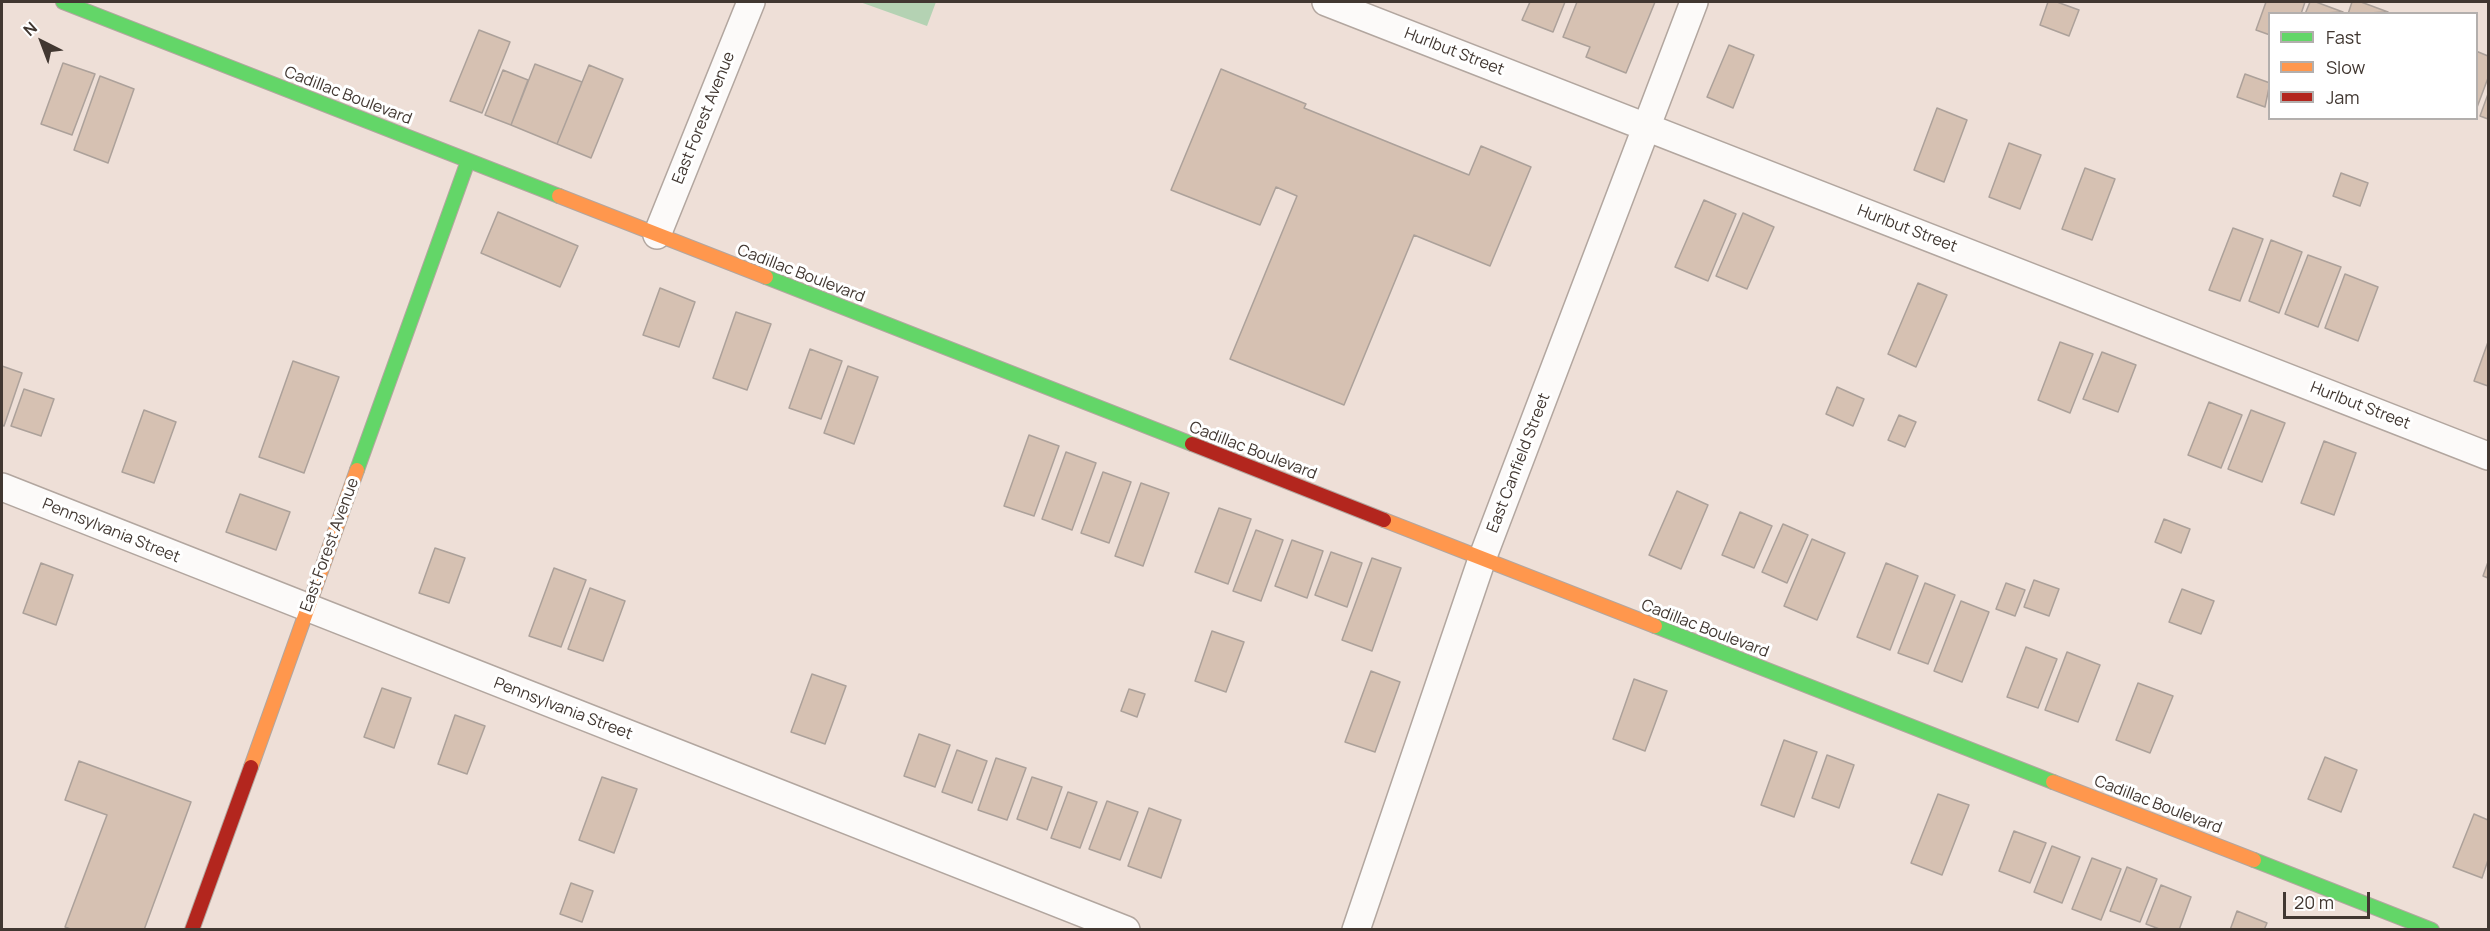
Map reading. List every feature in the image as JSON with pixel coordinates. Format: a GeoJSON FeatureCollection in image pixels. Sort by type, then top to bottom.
{"type":"FeatureCollection","features":[{"type":"Feature","properties":{"kind":"street","name":"Cadillac Boulevard"},"geometry":{"type":"LineString","coordinates":[[63,2],[2432,930]]}},
{"type":"Feature","properties":{"kind":"street","name":"East Forest Avenue"},"geometry":{"type":"LineString","coordinates":[[657,235],[751,2]]}},
{"type":"Feature","properties":{"kind":"street","name":"Hurlbut Street"},"geometry":{"type":"LineString","coordinates":[[1326,2],[2488,456]]}},
{"type":"Feature","properties":{"kind":"street","name":"East Canfield Street"},"geometry":{"type":"LineString","coordinates":[[1356,930],[1482,559],[1694,2]]}},
{"type":"Feature","properties":{"kind":"street","name":"East Forest Avenue"},"geometry":{"type":"LineString","coordinates":[[192,930],[468,161]]}},
{"type":"Feature","properties":{"kind":"street","name":"Pennsylvania Street"},"geometry":{"type":"LineString","coordinates":[[2,487],[1098,924],[1126,930]]}},
{"type":"Feature","properties":{"kind":"green space"},"geometry":{"type":"Polygon","coordinates":[[[860,2],[936,2],[927,26],[860,2]]]}},
{"type":"Feature","properties":{"kind":"building"},"geometry":{"type":"Polygon","coordinates":[[[1530,2],[1565,2],[1553,32],[1522,20],[1530,2]]]}},
{"type":"Feature","properties":{"kind":"building"},"geometry":{"type":"Polygon","coordinates":[[[1577,2],[1655,2],[1626,73],[1586,57],[1590,47],[1563,37],[1577,2]]]}},
{"type":"Feature","properties":{"kind":"building"},"geometry":{"type":"Polygon","coordinates":[[[2048,2],[2057,2],[2079,10],[2069,36],[2040,25],[2048,2]]]}},
{"type":"Feature","properties":{"kind":"building"},"geometry":{"type":"Polygon","coordinates":[[[2266,2],[2305,2],[2302,12],[2268,12],[2268,34],[2256,30],[2266,2]]]}},
{"type":"Feature","properties":{"kind":"building"},"geometry":{"type":"Polygon","coordinates":[[[2310,2],[2316,2],[2343,12],[2306,12],[2310,2]]]}},
{"type":"Feature","properties":{"kind":"building"},"geometry":{"type":"Polygon","coordinates":[[[2352,2],[2361,2],[2388,12],[2349,12],[2352,2]]]}},
{"type":"Feature","properties":{"kind":"building"},"geometry":{"type":"Polygon","coordinates":[[[479,30],[510,42],[482,113],[450,101],[479,30]]]}},
{"type":"Feature","properties":{"kind":"building"},"geometry":{"type":"Polygon","coordinates":[[[1729,45],[1754,55],[1733,108],[1707,97],[1729,45]]]}},
{"type":"Feature","properties":{"kind":"building"},"geometry":{"type":"Polygon","coordinates":[[[2478,52],[2488,56],[2488,78],[2478,105],[2478,52]]]}},
{"type":"Feature","properties":{"kind":"building"},"geometry":{"type":"Polygon","coordinates":[[[63,63],[95,74],[72,135],[41,124],[63,63]]]}},
{"type":"Feature","properties":{"kind":"building"},"geometry":{"type":"Polygon","coordinates":[[[535,64],[582,82],[557,144],[511,125],[535,64]]]}},
{"type":"Feature","properties":{"kind":"building"},"geometry":{"type":"Polygon","coordinates":[[[589,65],[623,79],[591,158],[557,144],[589,65]]]}},
{"type":"Feature","properties":{"kind":"building"},"geometry":{"type":"Polygon","coordinates":[[[1221,69],[1306,104],[1304,108],[1469,175],[1481,146],[1531,167],[1490,266],[1414,235],[1344,405],[1230,359],[1297,196],[1276,187],[1260,225],[1171,190],[1221,69]]]}},
{"type":"Feature","properties":{"kind":"building"},"geometry":{"type":"Polygon","coordinates":[[[503,70],[528,80],[511,125],[485,115],[503,70]]]}},
{"type":"Feature","properties":{"kind":"building"},"geometry":{"type":"Polygon","coordinates":[[[2245,74],[2268,82],[2265,107],[2237,97],[2245,74]]]}},
{"type":"Feature","properties":{"kind":"building"},"geometry":{"type":"Polygon","coordinates":[[[100,76],[134,89],[108,163],[74,150],[100,76]]]}},
{"type":"Feature","properties":{"kind":"building"},"geometry":{"type":"Polygon","coordinates":[[[2488,94],[2488,119],[2480,116],[2488,94]]]}},
{"type":"Feature","properties":{"kind":"building"},"geometry":{"type":"Polygon","coordinates":[[[1937,108],[1967,120],[1944,182],[1914,170],[1937,108]]]}},
{"type":"Feature","properties":{"kind":"building"},"geometry":{"type":"Polygon","coordinates":[[[2009,143],[2041,155],[2020,209],[1989,197],[2009,143]]]}},
{"type":"Feature","properties":{"kind":"building"},"geometry":{"type":"Polygon","coordinates":[[[2085,168],[2115,179],[2092,240],[2062,229],[2085,168]]]}},
{"type":"Feature","properties":{"kind":"building"},"geometry":{"type":"Polygon","coordinates":[[[2341,173],[2368,183],[2360,206],[2333,196],[2341,173]]]}},
{"type":"Feature","properties":{"kind":"building"},"geometry":{"type":"Polygon","coordinates":[[[1704,200],[1736,214],[1708,281],[1675,267],[1704,200]]]}},
{"type":"Feature","properties":{"kind":"building"},"geometry":{"type":"Polygon","coordinates":[[[498,212],[578,246],[560,287],[481,253],[498,212]]]}},
{"type":"Feature","properties":{"kind":"building"},"geometry":{"type":"Polygon","coordinates":[[[1743,213],[1774,227],[1747,289],[1716,276],[1743,213]]]}},
{"type":"Feature","properties":{"kind":"building"},"geometry":{"type":"Polygon","coordinates":[[[2233,228],[2263,239],[2240,301],[2209,290],[2233,228]]]}},
{"type":"Feature","properties":{"kind":"building"},"geometry":{"type":"Polygon","coordinates":[[[2271,240],[2302,252],[2279,313],[2249,301],[2271,240]]]}},
{"type":"Feature","properties":{"kind":"building"},"geometry":{"type":"Polygon","coordinates":[[[2308,255],[2341,267],[2318,327],[2285,314],[2308,255]]]}},
{"type":"Feature","properties":{"kind":"building"},"geometry":{"type":"Polygon","coordinates":[[[2345,274],[2378,287],[2358,341],[2325,328],[2345,274]]]}},
{"type":"Feature","properties":{"kind":"building"},"geometry":{"type":"Polygon","coordinates":[[[1918,283],[1947,295],[1916,367],[1888,354],[1918,283]]]}},
{"type":"Feature","properties":{"kind":"building"},"geometry":{"type":"Polygon","coordinates":[[[660,288],[695,302],[679,347],[643,335],[660,288]]]}},
{"type":"Feature","properties":{"kind":"building"},"geometry":{"type":"Polygon","coordinates":[[[736,312],[771,324],[747,390],[713,378],[736,312]]]}},
{"type":"Feature","properties":{"kind":"building"},"geometry":{"type":"Polygon","coordinates":[[[2060,342],[2093,354],[2070,413],[2038,400],[2060,342]]]}},
{"type":"Feature","properties":{"kind":"building"},"geometry":{"type":"Polygon","coordinates":[[[2488,342],[2488,386],[2474,381],[2488,342]]]}},
{"type":"Feature","properties":{"kind":"building"},"geometry":{"type":"Polygon","coordinates":[[[810,349],[842,361],[821,419],[789,408],[810,349]]]}},
{"type":"Feature","properties":{"kind":"building"},"geometry":{"type":"Polygon","coordinates":[[[2102,352],[2136,365],[2118,412],[2083,399],[2102,352]]]}},
{"type":"Feature","properties":{"kind":"building"},"geometry":{"type":"Polygon","coordinates":[[[293,361],[339,377],[304,473],[259,457],[293,361]]]}},
{"type":"Feature","properties":{"kind":"building"},"geometry":{"type":"Polygon","coordinates":[[[2,366],[22,373],[4,426],[2,425],[2,366]]]}},
{"type":"Feature","properties":{"kind":"building"},"geometry":{"type":"Polygon","coordinates":[[[848,366],[878,377],[854,444],[824,433],[848,366]]]}},
{"type":"Feature","properties":{"kind":"building"},"geometry":{"type":"Polygon","coordinates":[[[1837,387],[1864,399],[1853,426],[1826,414],[1837,387]]]}},
{"type":"Feature","properties":{"kind":"building"},"geometry":{"type":"Polygon","coordinates":[[[24,389],[54,399],[41,436],[11,426],[24,389]]]}},
{"type":"Feature","properties":{"kind":"building"},"geometry":{"type":"Polygon","coordinates":[[[2209,402],[2242,415],[2221,468],[2188,455],[2209,402]]]}},
{"type":"Feature","properties":{"kind":"building"},"geometry":{"type":"Polygon","coordinates":[[[144,410],[176,422],[154,483],[122,472],[144,410]]]}},
{"type":"Feature","properties":{"kind":"building"},"geometry":{"type":"Polygon","coordinates":[[[2251,410],[2285,423],[2262,482],[2228,469],[2251,410]]]}},
{"type":"Feature","properties":{"kind":"building"},"geometry":{"type":"Polygon","coordinates":[[[1899,415],[1916,422],[1905,447],[1888,440],[1899,415]]]}},
{"type":"Feature","properties":{"kind":"building"},"geometry":{"type":"Polygon","coordinates":[[[1029,435],[1059,446],[1034,516],[1004,506],[1029,435]]]}},
{"type":"Feature","properties":{"kind":"building"},"geometry":{"type":"Polygon","coordinates":[[[2324,441],[2356,453],[2334,515],[2301,503],[2324,441]]]}},
{"type":"Feature","properties":{"kind":"building"},"geometry":{"type":"Polygon","coordinates":[[[1066,452],[1096,463],[1072,530],[1042,519],[1066,452]]]}},
{"type":"Feature","properties":{"kind":"building"},"geometry":{"type":"Polygon","coordinates":[[[1103,472],[1131,482],[1109,543],[1081,533],[1103,472]]]}},
{"type":"Feature","properties":{"kind":"building"},"geometry":{"type":"Polygon","coordinates":[[[1141,483],[1169,493],[1143,566],[1115,556],[1141,483]]]}},
{"type":"Feature","properties":{"kind":"building"},"geometry":{"type":"Polygon","coordinates":[[[1677,491],[1708,505],[1681,569],[1649,555],[1677,491]]]}},
{"type":"Feature","properties":{"kind":"building"},"geometry":{"type":"Polygon","coordinates":[[[240,494],[290,512],[276,550],[226,532],[240,494]]]}},
{"type":"Feature","properties":{"kind":"building"},"geometry":{"type":"Polygon","coordinates":[[[1219,508],[1251,519],[1228,584],[1195,572],[1219,508]]]}},
{"type":"Feature","properties":{"kind":"building"},"geometry":{"type":"Polygon","coordinates":[[[1740,512],[1772,526],[1754,568],[1722,555],[1740,512]]]}},
{"type":"Feature","properties":{"kind":"building"},"geometry":{"type":"Polygon","coordinates":[[[2164,519],[2190,529],[2181,553],[2155,542],[2164,519]]]}},
{"type":"Feature","properties":{"kind":"building"},"geometry":{"type":"Polygon","coordinates":[[[1783,524],[1808,535],[1787,583],[1762,572],[1783,524]]]}},
{"type":"Feature","properties":{"kind":"building"},"geometry":{"type":"Polygon","coordinates":[[[1256,530],[1283,540],[1261,601],[1233,591],[1256,530]]]}},
{"type":"Feature","properties":{"kind":"building"},"geometry":{"type":"Polygon","coordinates":[[[1812,539],[1845,553],[1817,620],[1784,606],[1812,539]]]}},
{"type":"Feature","properties":{"kind":"building"},"geometry":{"type":"Polygon","coordinates":[[[1292,540],[1323,551],[1307,598],[1275,586],[1292,540]]]}},
{"type":"Feature","properties":{"kind":"building"},"geometry":{"type":"Polygon","coordinates":[[[435,548],[465,558],[449,603],[419,593],[435,548]]]}},
{"type":"Feature","properties":{"kind":"building"},"geometry":{"type":"Polygon","coordinates":[[[1331,552],[1362,563],[1347,607],[1315,595],[1331,552]]]}},
{"type":"Feature","properties":{"kind":"building"},"geometry":{"type":"Polygon","coordinates":[[[1372,558],[1401,568],[1372,651],[1342,640],[1372,558]]]}},
{"type":"Feature","properties":{"kind":"building"},"geometry":{"type":"Polygon","coordinates":[[[2488,562],[2488,578],[2483,576],[2488,562]]]}},
{"type":"Feature","properties":{"kind":"building"},"geometry":{"type":"Polygon","coordinates":[[[41,563],[73,575],[56,625],[23,613],[41,563]]]}},
{"type":"Feature","properties":{"kind":"building"},"geometry":{"type":"Polygon","coordinates":[[[1886,563],[1918,576],[1890,650],[1857,637],[1886,563]]]}},
{"type":"Feature","properties":{"kind":"building"},"geometry":{"type":"Polygon","coordinates":[[[554,568],[586,580],[561,647],[529,636],[554,568]]]}},
{"type":"Feature","properties":{"kind":"building"},"geometry":{"type":"Polygon","coordinates":[[[2034,580],[2059,589],[2049,616],[2024,607],[2034,580]]]}},
{"type":"Feature","properties":{"kind":"building"},"geometry":{"type":"Polygon","coordinates":[[[1925,583],[1955,595],[1928,664],[1898,653],[1925,583]]]}},
{"type":"Feature","properties":{"kind":"building"},"geometry":{"type":"Polygon","coordinates":[[[2006,583],[2025,590],[2015,616],[1996,609],[2006,583]]]}},
{"type":"Feature","properties":{"kind":"building"},"geometry":{"type":"Polygon","coordinates":[[[590,588],[625,601],[603,661],[568,649],[590,588]]]}},
{"type":"Feature","properties":{"kind":"building"},"geometry":{"type":"Polygon","coordinates":[[[2182,589],[2214,601],[2201,634],[2169,622],[2182,589]]]}},
{"type":"Feature","properties":{"kind":"building"},"geometry":{"type":"Polygon","coordinates":[[[1961,601],[1989,612],[1962,682],[1934,671],[1961,601]]]}},
{"type":"Feature","properties":{"kind":"building"},"geometry":{"type":"Polygon","coordinates":[[[1212,631],[1244,642],[1226,692],[1195,681],[1212,631]]]}},
{"type":"Feature","properties":{"kind":"building"},"geometry":{"type":"Polygon","coordinates":[[[2026,647],[2057,659],[2038,708],[2007,697],[2026,647]]]}},
{"type":"Feature","properties":{"kind":"building"},"geometry":{"type":"Polygon","coordinates":[[[2067,652],[2100,665],[2078,722],[2045,710],[2067,652]]]}},
{"type":"Feature","properties":{"kind":"building"},"geometry":{"type":"Polygon","coordinates":[[[1371,671],[1400,682],[1375,752],[1345,742],[1371,671]]]}},
{"type":"Feature","properties":{"kind":"building"},"geometry":{"type":"Polygon","coordinates":[[[812,674],[846,686],[825,744],[791,732],[812,674]]]}},
{"type":"Feature","properties":{"kind":"building"},"geometry":{"type":"Polygon","coordinates":[[[1634,679],[1667,691],[1645,751],[1613,739],[1634,679]]]}},
{"type":"Feature","properties":{"kind":"building"},"geometry":{"type":"Polygon","coordinates":[[[2138,683],[2173,696],[2150,753],[2116,740],[2138,683]]]}},
{"type":"Feature","properties":{"kind":"building"},"geometry":{"type":"Polygon","coordinates":[[[382,688],[411,698],[394,748],[364,737],[382,688]]]}},
{"type":"Feature","properties":{"kind":"building"},"geometry":{"type":"Polygon","coordinates":[[[1129,689],[1145,694],[1137,717],[1121,711],[1129,689]]]}},
{"type":"Feature","properties":{"kind":"building"},"geometry":{"type":"Polygon","coordinates":[[[455,715],[485,726],[467,774],[438,764],[455,715]]]}},
{"type":"Feature","properties":{"kind":"building"},"geometry":{"type":"Polygon","coordinates":[[[919,734],[950,745],[935,787],[904,776],[919,734]]]}},
{"type":"Feature","properties":{"kind":"building"},"geometry":{"type":"Polygon","coordinates":[[[1784,740],[1817,752],[1794,817],[1761,805],[1784,740]]]}},
{"type":"Feature","properties":{"kind":"building"},"geometry":{"type":"Polygon","coordinates":[[[957,750],[987,761],[972,803],[942,792],[957,750]]]}},
{"type":"Feature","properties":{"kind":"building"},"geometry":{"type":"Polygon","coordinates":[[[1827,755],[1854,765],[1839,808],[1812,798],[1827,755]]]}},
{"type":"Feature","properties":{"kind":"building"},"geometry":{"type":"Polygon","coordinates":[[[2325,757],[2357,770],[2341,812],[2308,799],[2325,757]]]}},
{"type":"Feature","properties":{"kind":"building"},"geometry":{"type":"Polygon","coordinates":[[[996,758],[1026,768],[1007,820],[978,810],[996,758]]]}},
{"type":"Feature","properties":{"kind":"building"},"geometry":{"type":"Polygon","coordinates":[[[79,761],[191,802],[144,930],[73,930],[65,927],[107,815],[65,800],[79,761]]]}},
{"type":"Feature","properties":{"kind":"building"},"geometry":{"type":"Polygon","coordinates":[[[602,777],[637,789],[614,853],[579,840],[602,777]]]}},
{"type":"Feature","properties":{"kind":"building"},"geometry":{"type":"Polygon","coordinates":[[[1032,777],[1062,787],[1047,830],[1017,819],[1032,777]]]}},
{"type":"Feature","properties":{"kind":"building"},"geometry":{"type":"Polygon","coordinates":[[[1068,792],[1097,802],[1080,848],[1051,838],[1068,792]]]}},
{"type":"Feature","properties":{"kind":"building"},"geometry":{"type":"Polygon","coordinates":[[[1938,794],[1969,805],[1942,875],[1911,863],[1938,794]]]}},
{"type":"Feature","properties":{"kind":"building"},"geometry":{"type":"Polygon","coordinates":[[[1107,801],[1138,812],[1120,860],[1089,849],[1107,801]]]}},
{"type":"Feature","properties":{"kind":"building"},"geometry":{"type":"Polygon","coordinates":[[[1149,808],[1181,820],[1161,878],[1128,866],[1149,808]]]}},
{"type":"Feature","properties":{"kind":"building"},"geometry":{"type":"Polygon","coordinates":[[[2474,814],[2488,820],[2488,860],[2482,878],[2453,867],[2474,814]]]}},
{"type":"Feature","properties":{"kind":"building"},"geometry":{"type":"Polygon","coordinates":[[[2014,831],[2046,843],[2030,883],[1999,871],[2014,831]]]}},
{"type":"Feature","properties":{"kind":"building"},"geometry":{"type":"Polygon","coordinates":[[[2052,846],[2080,857],[2062,903],[2034,892],[2052,846]]]}},
{"type":"Feature","properties":{"kind":"building"},"geometry":{"type":"Polygon","coordinates":[[[2092,858],[2121,869],[2101,920],[2072,909],[2092,858]]]}},
{"type":"Feature","properties":{"kind":"building"},"geometry":{"type":"Polygon","coordinates":[[[2127,867],[2157,879],[2140,922],[2110,911],[2127,867]]]}},
{"type":"Feature","properties":{"kind":"building"},"geometry":{"type":"Polygon","coordinates":[[[571,883],[593,891],[582,922],[560,914],[571,883]]]}},
{"type":"Feature","properties":{"kind":"building"},"geometry":{"type":"Polygon","coordinates":[[[2161,885],[2191,897],[2179,930],[2162,930],[2146,924],[2161,885]]]}},
{"type":"Feature","properties":{"kind":"building"},"geometry":{"type":"Polygon","coordinates":[[[2237,911],[2267,923],[2264,930],[2230,930],[2237,911]]]}},
{"type":"Feature","properties":{"kind":"traffic: fast"},"geometry":{"type":"LineString","coordinates":[[63,2],[559,196]]}},
{"type":"Feature","properties":{"kind":"traffic: fast"},"geometry":{"type":"LineString","coordinates":[[357,470],[468,161]]}},
{"type":"Feature","properties":{"kind":"traffic: fast"},"geometry":{"type":"LineString","coordinates":[[766,277],[1192,444]]}},
{"type":"Feature","properties":{"kind":"traffic: fast"},"geometry":{"type":"LineString","coordinates":[[1655,626],[2053,782]]}},
{"type":"Feature","properties":{"kind":"traffic: fast"},"geometry":{"type":"LineString","coordinates":[[2254,860],[2432,930]]}},
{"type":"Feature","properties":{"kind":"traffic: slow"},"geometry":{"type":"LineString","coordinates":[[559,196],[766,277]]}},
{"type":"Feature","properties":{"kind":"traffic: slow"},"geometry":{"type":"LineString","coordinates":[[251,767],[357,470]]}},
{"type":"Feature","properties":{"kind":"traffic: slow"},"geometry":{"type":"LineString","coordinates":[[1384,520],[1655,626]]}},
{"type":"Feature","properties":{"kind":"traffic: slow"},"geometry":{"type":"LineString","coordinates":[[2053,782],[2254,860]]}},
{"type":"Feature","properties":{"kind":"traffic: jam"},"geometry":{"type":"LineString","coordinates":[[1192,444],[1384,520]]}},
{"type":"Feature","properties":{"kind":"traffic: jam"},"geometry":{"type":"LineString","coordinates":[[192,930],[251,767]]}}]}
